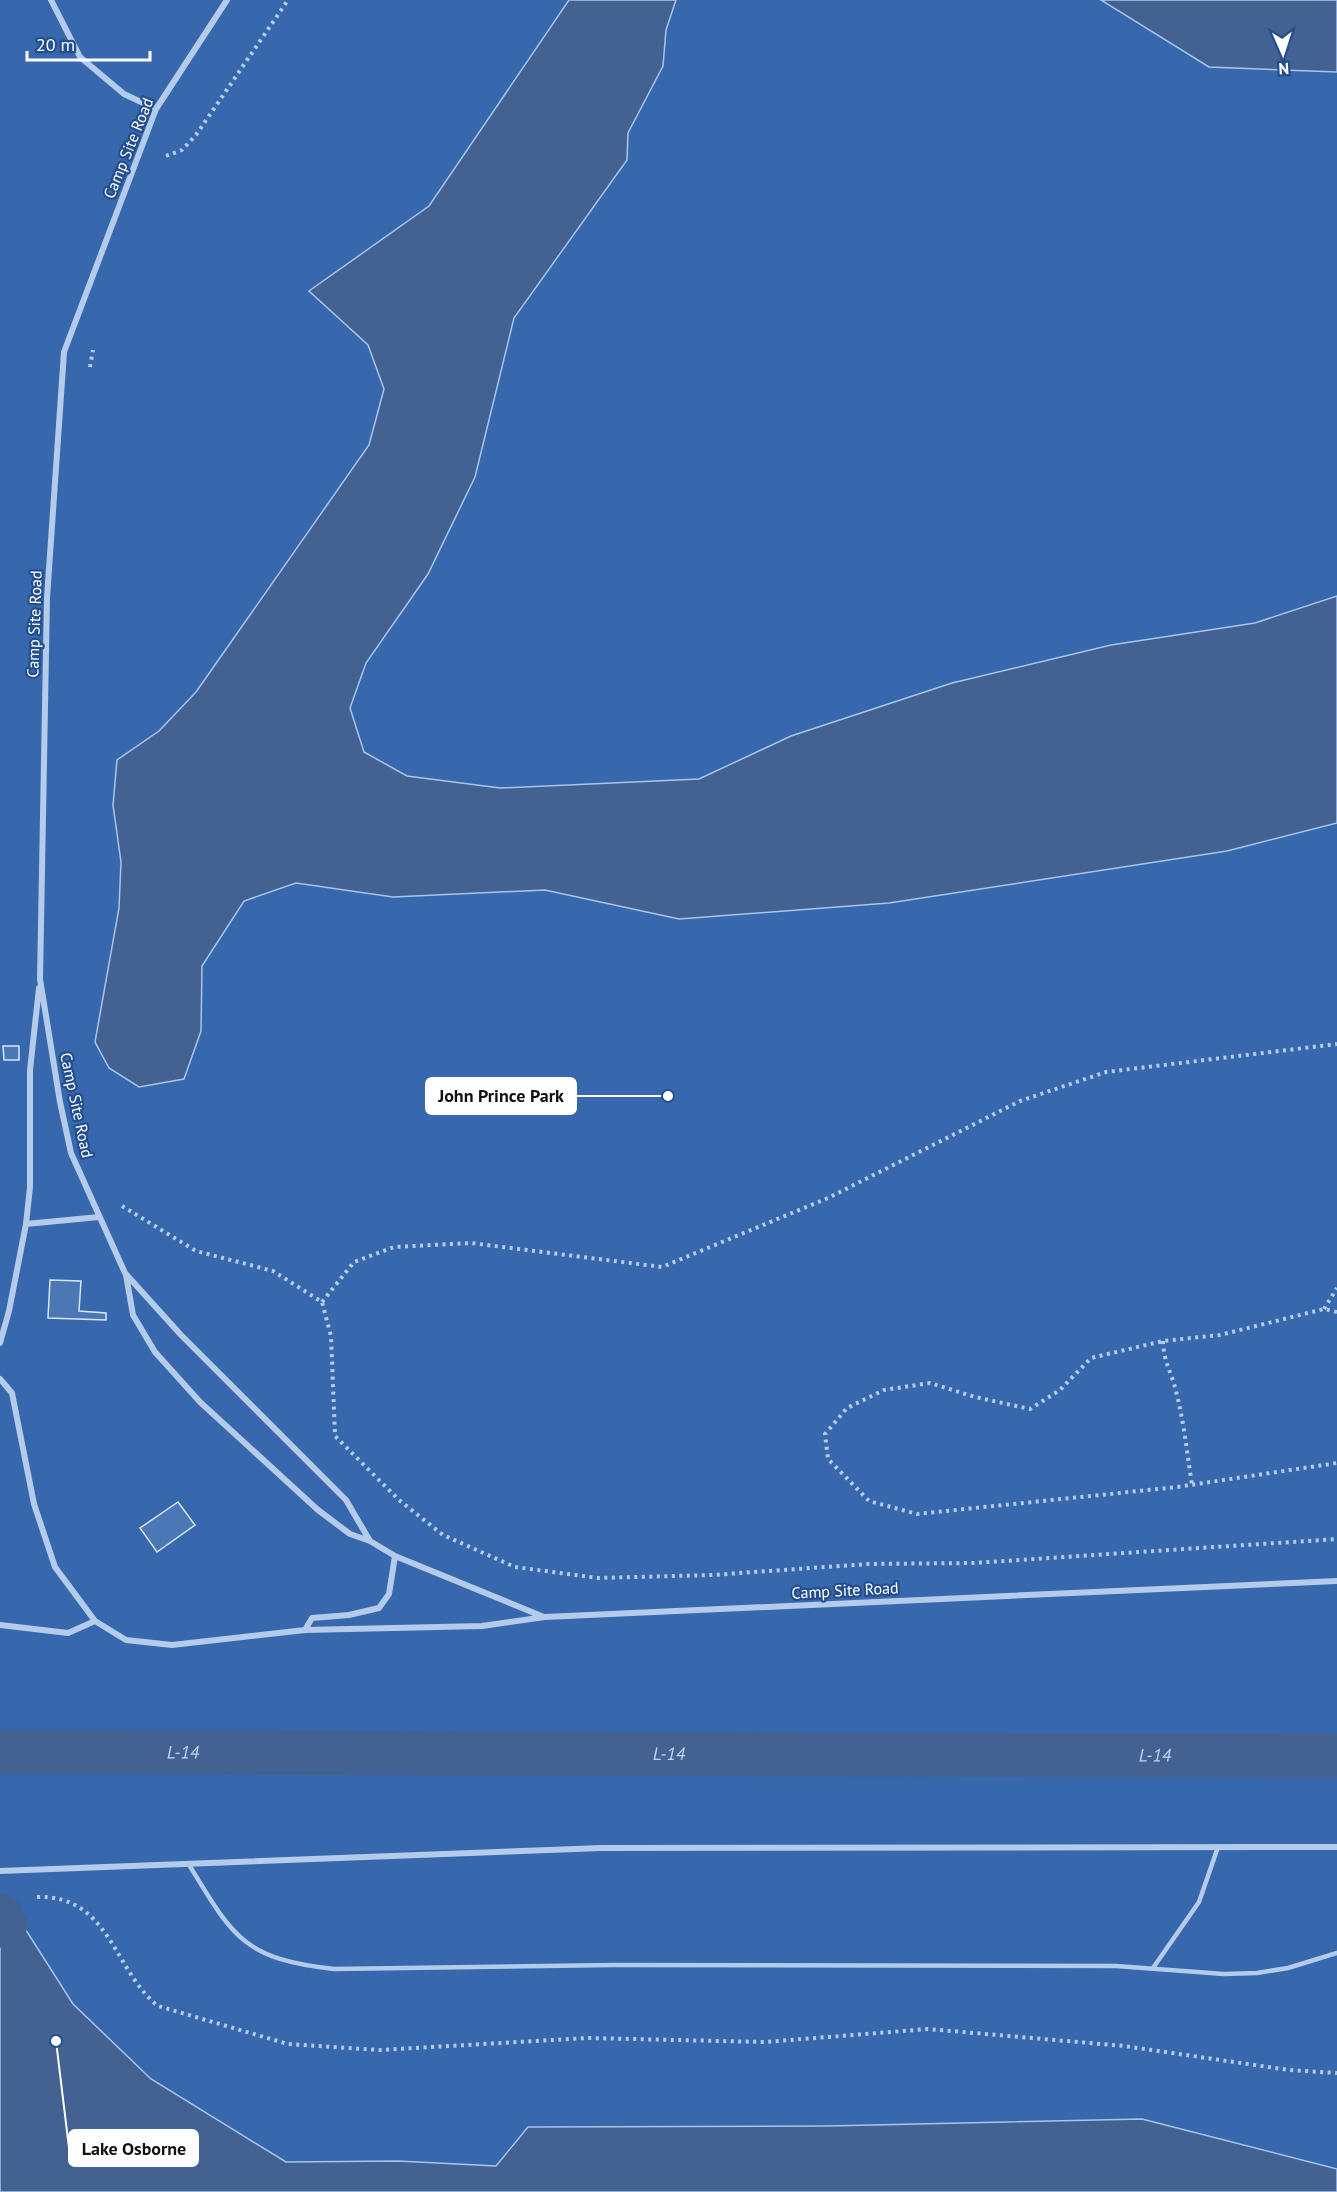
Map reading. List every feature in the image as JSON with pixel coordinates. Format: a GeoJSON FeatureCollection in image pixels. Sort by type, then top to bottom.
{"type":"FeatureCollection","features":[{"type":"Feature","properties":{"kind":"street"},"geometry":{"type":"LineString","coordinates":[[51,0],[80,57],[124,94],[156,109]]}},
{"type":"Feature","properties":{"kind":"street","name":"Camp Site Road"},"geometry":{"type":"LineString","coordinates":[[227,0],[156,109],[64,352],[47,598],[40,979],[60,1102],[71,1153],[88,1197],[125,1273],[133,1316],[155,1352],[200,1402],[318,1510],[350,1534],[370,1541],[396,1556],[545,1617],[1337,1581]]}},
{"type":"Feature","properties":{"kind":"street"},"geometry":{"type":"LineString","coordinates":[[0,1343],[9,1311],[26,1224],[30,1187],[30,1070],[40,979]]}},
{"type":"Feature","properties":{"kind":"street"},"geometry":{"type":"LineString","coordinates":[[26,1224],[99,1217]]}},
{"type":"Feature","properties":{"kind":"street","name":"Camp Site Road"},"geometry":{"type":"LineString","coordinates":[[125,1273],[181,1335],[346,1500],[370,1541]]}},
{"type":"Feature","properties":{"kind":"street"},"geometry":{"type":"LineString","coordinates":[[0,1379],[12,1393],[34,1504],[55,1567],[95,1621],[126,1640],[172,1645],[305,1630],[482,1626],[545,1617]]}},
{"type":"Feature","properties":{"kind":"street"},"geometry":{"type":"LineString","coordinates":[[305,1630],[312,1618],[349,1615],[379,1608],[389,1594],[396,1556]]}},
{"type":"Feature","properties":{"kind":"street"},"geometry":{"type":"LineString","coordinates":[[0,1625],[68,1633],[95,1621]]}},
{"type":"Feature","properties":{"kind":"street"},"geometry":{"type":"LineString","coordinates":[[0,1871],[602,1848],[1337,1847]]}},
{"type":"Feature","properties":{"kind":"lane"},"geometry":{"type":"LineString","coordinates":[[1153,1968],[1199,1902],[1218,1847]]}},
{"type":"Feature","properties":{"kind":"lane"},"geometry":{"type":"LineString","coordinates":[[188,1863],[220,1915],[233,1932],[253,1948],[295,1965],[334,1969],[613,1965],[1153,1968],[1224,1974],[1257,1973],[1288,1968],[1337,1953]]}},
{"type":"Feature","properties":{"kind":"path"},"geometry":{"type":"LineString","coordinates":[[164,157],[182,150],[196,135],[288,0]]}},
{"type":"Feature","properties":{"kind":"path"},"geometry":{"type":"LineString","coordinates":[[88,378],[94,348]]}},
{"type":"Feature","properties":{"kind":"path"},"geometry":{"type":"LineString","coordinates":[[322,1302],[354,1262],[394,1247],[471,1243],[662,1267],[828,1198],[1020,1101],[1106,1072],[1337,1044]]}},
{"type":"Feature","properties":{"kind":"path"},"geometry":{"type":"LineString","coordinates":[[88,1197],[107,1196],[196,1251],[273,1271],[322,1302],[331,1336],[335,1436],[399,1500],[443,1535],[515,1567],[598,1578],[712,1575],[868,1564],[974,1563],[1337,1539]]}},
{"type":"Feature","properties":{"kind":"path"},"geometry":{"type":"LineString","coordinates":[[1324,1310],[1337,1288]]}},
{"type":"Feature","properties":{"kind":"path"},"geometry":{"type":"LineString","coordinates":[[1337,1312],[1324,1310],[1220,1335],[1162,1341],[1091,1358],[1060,1390],[1030,1409],[975,1397],[930,1383],[884,1390],[847,1408],[825,1434],[828,1459],[869,1502],[917,1514],[1191,1485],[1337,1463]]}},
{"type":"Feature","properties":{"kind":"path"},"geometry":{"type":"LineString","coordinates":[[1162,1341],[1164,1363],[1175,1388],[1184,1428],[1191,1485]]}},
{"type":"Feature","properties":{"kind":"path"},"geometry":{"type":"LineString","coordinates":[[35,1897],[58,1897],[84,1910],[113,1942],[141,1993],[158,2006],[288,2044],[380,2050],[586,2038],[765,2042],[928,2029],[1124,2046],[1290,2070],[1337,2073]]}},
{"type":"Feature","properties":{"kind":"shaded area"},"geometry":{"type":"Polygon","coordinates":[[[0,0],[1337,0],[1337,2192],[0,2192],[0,0]]]}},
{"type":"Feature","properties":{"kind":"shaded area"},"geometry":{"type":"Polygon","coordinates":[[[569,0],[676,0],[666,30],[663,66],[628,133],[627,160],[514,318],[475,477],[428,574],[366,663],[350,708],[364,752],[407,776],[500,788],[699,779],[791,736],[952,683],[1111,645],[1255,623],[1337,596],[1337,823],[1227,851],[889,903],[679,919],[545,890],[393,897],[296,883],[244,901],[202,966],[201,1031],[184,1079],[139,1087],[109,1068],[95,1042],[119,908],[121,862],[113,805],[117,760],[159,731],[196,692],[369,445],[384,389],[368,345],[309,291],[429,206],[569,0]]]}},
{"type":"Feature","properties":{"kind":"shaded area"},"geometry":{"type":"Polygon","coordinates":[[[1101,0],[1337,0],[1337,72],[1209,67],[1101,0]]]}},
{"type":"Feature","properties":{"kind":"shaded area"},"geometry":{"type":"Polygon","coordinates":[[[0,1926],[24,1927],[73,2004],[151,2079],[286,2162],[398,2161],[496,2166],[528,2127],[827,2126],[1142,2119],[1337,2169],[1337,2192],[0,2192],[0,1926]]]}},
{"type":"Feature","properties":{"kind":"building"},"geometry":{"type":"Polygon","coordinates":[[[3,1046],[19,1046],[19,1060],[4,1060],[3,1046]]]}},
{"type":"Feature","properties":{"kind":"building"},"geometry":{"type":"Polygon","coordinates":[[[50,1280],[81,1281],[79,1311],[106,1313],[106,1320],[48,1318],[50,1280]]]}},
{"type":"Feature","properties":{"kind":"building"},"geometry":{"type":"Polygon","coordinates":[[[178,1502],[195,1525],[157,1552],[140,1528],[178,1502]]]}},
{"type":"Feature","properties":{"kind":"waterway","name":"L-14"},"geometry":{"type":"LineString","coordinates":[[0,1752],[1337,1756]]}},
{"type":"Feature","properties":{"kind":"waterway"},"geometry":{"type":"LineString","coordinates":[[0,1915],[5,1926]]}},
{"type":"Feature","properties":{"kind":"place","name":"John Prince Park"},"geometry":{"type":"Point","coordinates":[668,1096]}},
{"type":"Feature","properties":{"kind":"place","name":"Lake Osborne"},"geometry":{"type":"Point","coordinates":[56,2041]}}]}
